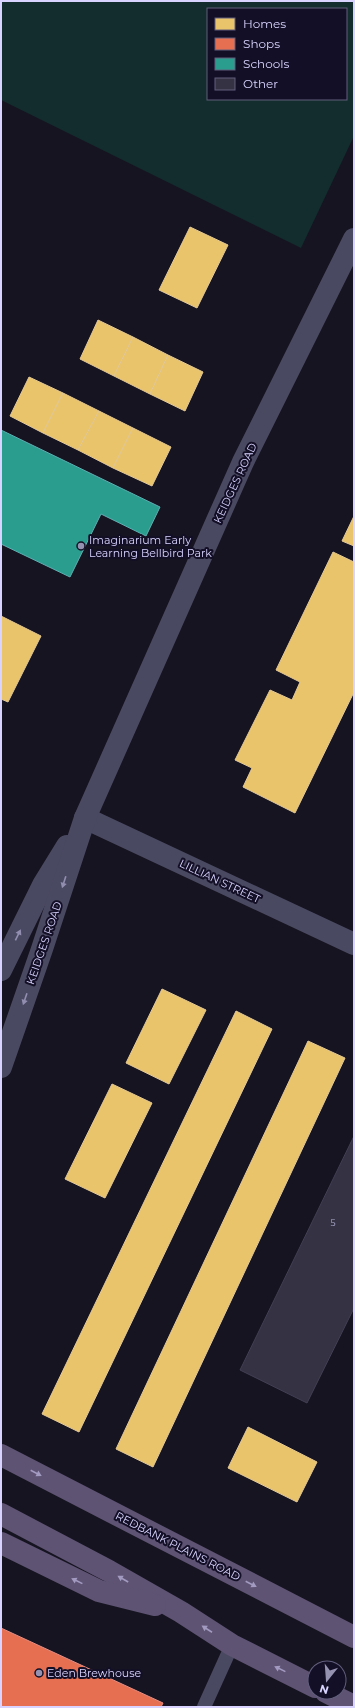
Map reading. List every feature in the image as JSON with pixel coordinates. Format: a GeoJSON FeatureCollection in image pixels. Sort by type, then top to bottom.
{"type":"FeatureCollection","features":[{"type":"Feature","properties":{"kind":"main road","name":"REDBANK PLAINS ROAD"},"geometry":{"type":"LineString","coordinates":[[1,1455],[354,1637]]}},
{"type":"Feature","properties":{"kind":"main road"},"geometry":{"type":"LineString","coordinates":[[1,1514],[109,1571],[181,1612],[232,1645],[307,1682]]}},
{"type":"Feature","properties":{"kind":"main road"},"geometry":{"type":"LineString","coordinates":[[1,1543],[99,1591],[181,1612]]}},
{"type":"Feature","properties":{"kind":"main road"},"geometry":{"type":"LineString","coordinates":[[342,1700],[354,1706]]}},
{"type":"Feature","properties":{"kind":"street","name":"KEIDGES ROAD"},"geometry":{"type":"LineString","coordinates":[[1,1068],[85,818],[243,462],[348,268],[354,239]]}},
{"type":"Feature","properties":{"kind":"street","name":"KEIDGES ROAD"},"geometry":{"type":"LineString","coordinates":[[1,970],[43,885],[85,818]]}},
{"type":"Feature","properties":{"kind":"street","name":"LILLIAN STREET"},"geometry":{"type":"LineString","coordinates":[[85,818],[354,944]]}},
{"type":"Feature","properties":{"kind":"lane"},"geometry":{"type":"LineString","coordinates":[[204,1707],[232,1645]]}},
{"type":"Feature","properties":{"kind":"green space"},"geometry":{"type":"Polygon","coordinates":[[[1,1],[354,1],[354,136],[301,248],[1,100],[1,1]]]}},
{"type":"Feature","properties":{"kind":"building: Homes"},"geometry":{"type":"Polygon","coordinates":[[[190,227],[228,245],[197,308],[159,290],[190,227]]]}},
{"type":"Feature","properties":{"kind":"building: Homes"},"geometry":{"type":"Polygon","coordinates":[[[98,320],[133,337],[114,376],[80,359],[98,320]]]}},
{"type":"Feature","properties":{"kind":"building: Homes"},"geometry":{"type":"Polygon","coordinates":[[[133,337],[168,355],[150,394],[114,376],[133,337]]]}},
{"type":"Feature","properties":{"kind":"building: Homes"},"geometry":{"type":"Polygon","coordinates":[[[168,355],[203,372],[185,411],[150,394],[168,355]]]}},
{"type":"Feature","properties":{"kind":"building: Homes"},"geometry":{"type":"Polygon","coordinates":[[[29,377],[63,393],[43,433],[10,416],[29,377]]]}},
{"type":"Feature","properties":{"kind":"building: Homes"},"geometry":{"type":"Polygon","coordinates":[[[63,393],[99,411],[78,450],[43,433],[63,393]]]}},
{"type":"Feature","properties":{"kind":"building: Homes"},"geometry":{"type":"Polygon","coordinates":[[[99,411],[133,428],[113,468],[78,450],[99,411]]]}},
{"type":"Feature","properties":{"kind":"building: Homes"},"geometry":{"type":"Polygon","coordinates":[[[133,428],[171,447],[152,486],[113,468],[133,428]]]}},
{"type":"Feature","properties":{"kind":"building: Homes"},"geometry":{"type":"Polygon","coordinates":[[[354,516],[354,546],[342,541],[354,516]]]}},
{"type":"Feature","properties":{"kind":"building: Homes"},"geometry":{"type":"Polygon","coordinates":[[[333,552],[354,562],[354,692],[295,813],[243,787],[252,768],[235,760],[270,690],[292,700],[300,682],[276,670],[333,552]]]}},
{"type":"Feature","properties":{"kind":"building: Homes"},"geometry":{"type":"Polygon","coordinates":[[[1,616],[41,636],[8,702],[1,699],[1,616]]]}},
{"type":"Feature","properties":{"kind":"building: Homes"},"geometry":{"type":"Polygon","coordinates":[[[162,989],[206,1010],[169,1084],[126,1063],[162,989]]]}},
{"type":"Feature","properties":{"kind":"building: Homes"},"geometry":{"type":"Polygon","coordinates":[[[236,1011],[272,1029],[79,1432],[42,1414],[236,1011]]]}},
{"type":"Feature","properties":{"kind":"building: Homes"},"geometry":{"type":"Polygon","coordinates":[[[308,1041],[345,1058],[153,1467],[116,1449],[308,1041]]]}},
{"type":"Feature","properties":{"kind":"building: Homes"},"geometry":{"type":"Polygon","coordinates":[[[112,1084],[152,1103],[105,1198],[65,1179],[112,1084]]]}},
{"type":"Feature","properties":{"kind":"building: Homes"},"geometry":{"type":"Polygon","coordinates":[[[248,1427],[317,1462],[297,1502],[228,1468],[248,1427]]]}},
{"type":"Feature","properties":{"kind":"building: Shops"},"geometry":{"type":"Polygon","coordinates":[[[1,1628],[163,1703],[161,1707],[1,1707],[1,1628]]]}},
{"type":"Feature","properties":{"kind":"building: Schools"},"geometry":{"type":"Polygon","coordinates":[[[1,430],[160,507],[146,536],[101,514],[70,577],[1,544],[1,430]]]}},
{"type":"Feature","properties":{"kind":"building: Other"},"geometry":{"type":"Polygon","coordinates":[[[354,1136],[354,1308],[307,1403],[240,1370],[354,1136]]]}},
{"type":"Feature","properties":{"kind":"place","name":"Imaginarium Early Learning Bellbird Park"},"geometry":{"type":"Point","coordinates":[81,546]}},
{"type":"Feature","properties":{"kind":"place","name":"Eden Brewhouse"},"geometry":{"type":"Point","coordinates":[39,1673]}}]}
